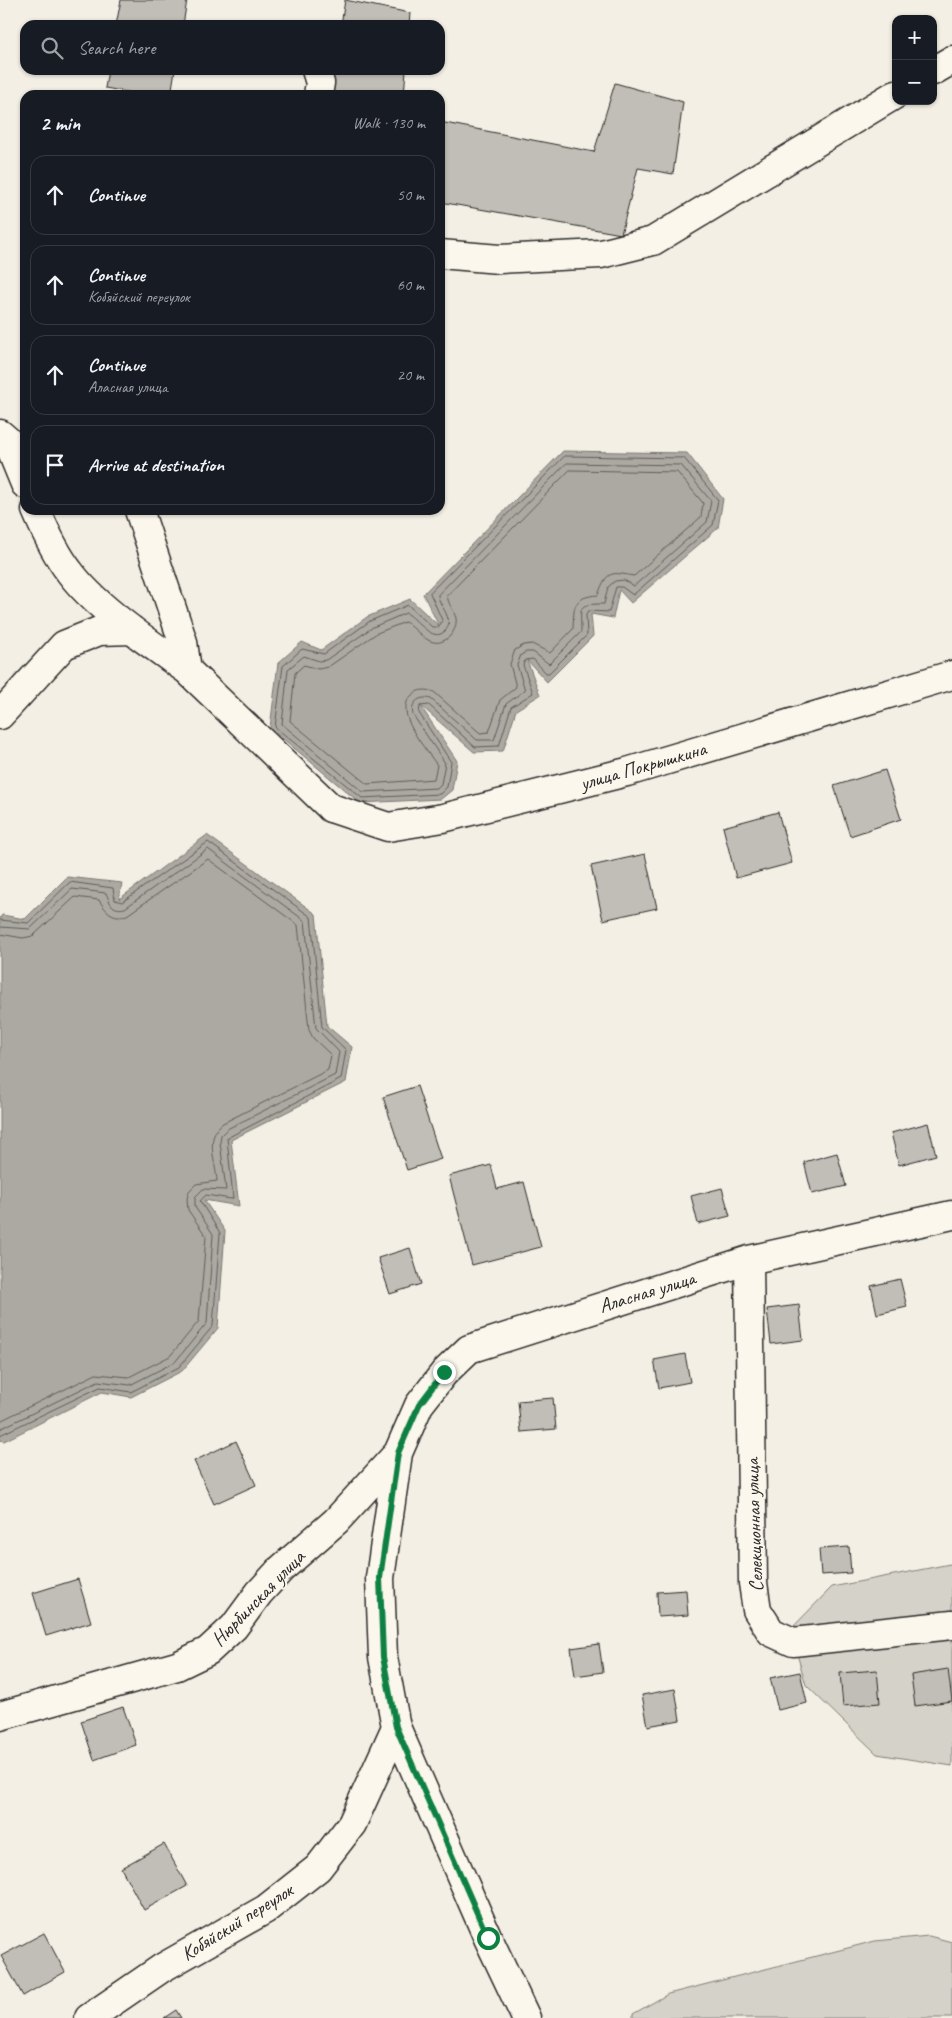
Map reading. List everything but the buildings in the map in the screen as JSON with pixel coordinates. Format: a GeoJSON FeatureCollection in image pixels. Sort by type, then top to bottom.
{"type":"FeatureCollection","features":[{"type":"Feature","properties":{"kind":"street"},"geometry":{"type":"LineString","coordinates":[[937,69],[952,60]]}},
{"type":"Feature","properties":{"kind":"street"},"geometry":{"type":"LineString","coordinates":[[318,75],[320,83],[319,90]]}},
{"type":"Feature","properties":{"kind":"street"},"geometry":{"type":"LineString","coordinates":[[445,254],[499,259],[601,254],[653,241],[892,96]]}},
{"type":"Feature","properties":{"kind":"street"},"geometry":{"type":"LineString","coordinates":[[0,434],[7,440],[20,472]]}},
{"type":"Feature","properties":{"kind":"street"},"geometry":{"type":"LineString","coordinates":[[38,515],[44,530],[69,572],[103,606],[132,630],[187,670]]}},
{"type":"Feature","properties":{"kind":"street"},"geometry":{"type":"LineString","coordinates":[[141,515],[184,642],[187,670]]}},
{"type":"Feature","properties":{"kind":"street"},"geometry":{"type":"LineString","coordinates":[[0,715],[64,645],[99,631],[132,630]]}},
{"type":"Feature","properties":{"kind":"street","name":"улица Покрышкина"},"geometry":{"type":"LineString","coordinates":[[187,670],[331,808],[388,827],[443,818],[626,772],[952,674]]}},
{"type":"Feature","properties":{"kind":"street","name":"Аласная улица"},"geometry":{"type":"LineString","coordinates":[[398,1453],[419,1405],[444,1372],[469,1349],[749,1260],[952,1215]]}},
{"type":"Feature","properties":{"kind":"street","name":"Селекционная улица"},"geometry":{"type":"LineString","coordinates":[[749,1260],[753,1583],[757,1610],[771,1632],[793,1642],[952,1625]]}},
{"type":"Feature","properties":{"kind":"street"},"geometry":{"type":"LineString","coordinates":[[398,1453],[380,1578],[383,1657],[396,1727],[488,1938],[526,2018]]}},
{"type":"Feature","properties":{"kind":"street","name":"Нюрбинская улица"},"geometry":{"type":"LineString","coordinates":[[0,1716],[177,1666],[208,1651],[234,1627],[259,1593],[281,1569],[336,1521],[398,1453]]}},
{"type":"Feature","properties":{"kind":"street","name":"Кобяйский переулок"},"geometry":{"type":"LineString","coordinates":[[89,2018],[162,1968],[266,1909],[318,1868],[352,1824],[396,1727]]}},
{"type":"Feature","properties":{"kind":"shaded area"},"geometry":{"type":"Polygon","coordinates":[[[952,1565],[952,1766],[877,1754],[806,1685],[790,1630],[832,1587],[952,1565]]]}},
{"type":"Feature","properties":{"kind":"shaded area"},"geometry":{"type":"Polygon","coordinates":[[[929,1936],[952,1942],[952,2018],[633,2018],[633,2014],[668,1994],[875,1941],[929,1936]]]}},
{"type":"Feature","properties":{"kind":"water"},"geometry":{"type":"Polygon","coordinates":[[[563,451],[687,453],[723,499],[718,528],[631,603],[619,590],[613,618],[591,614],[593,636],[547,682],[527,660],[540,695],[516,710],[503,751],[474,752],[420,705],[457,761],[452,790],[441,799],[360,803],[270,728],[278,663],[302,642],[321,650],[367,617],[410,599],[439,626],[423,594],[563,451]]]}},
{"type":"Feature","properties":{"kind":"water"},"geometry":{"type":"Polygon","coordinates":[[[207,835],[316,914],[327,1026],[352,1047],[346,1082],[231,1140],[239,1206],[204,1200],[225,1231],[218,1328],[182,1371],[131,1397],[102,1392],[4,1441],[0,1440],[0,918],[2,915],[25,919],[67,877],[122,883],[119,899],[207,835]]]}},
{"type":"Feature","properties":{"kind":"route"},"geometry":{"type":"LineString","coordinates":[[444,1372],[419,1405],[398,1453],[380,1578],[383,1657],[396,1727],[488,1938]]}}]}
